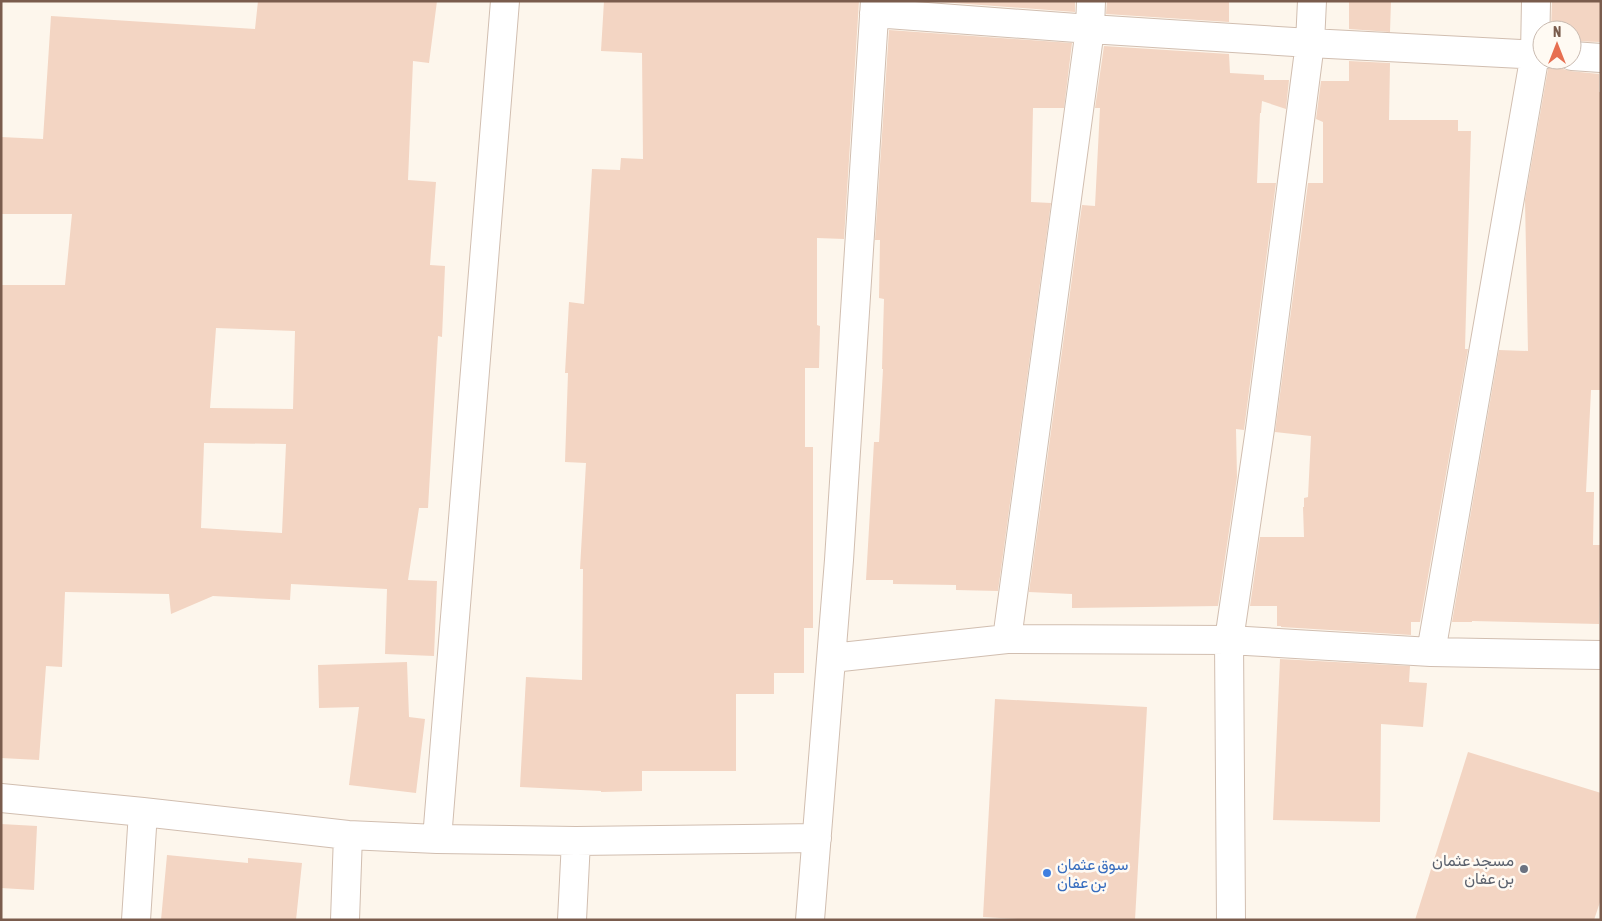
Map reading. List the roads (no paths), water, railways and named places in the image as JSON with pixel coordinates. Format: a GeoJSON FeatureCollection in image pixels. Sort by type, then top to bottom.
{"type":"FeatureCollection","features":[{"type":"Feature","properties":{"kind":"street"},"geometry":{"type":"LineString","coordinates":[[436,839],[505,1]]}},
{"type":"Feature","properties":{"kind":"street"},"geometry":{"type":"LineString","coordinates":[[1007,639],[1090,29],[1091,1]]}},
{"type":"Feature","properties":{"kind":"street"},"geometry":{"type":"LineString","coordinates":[[1231,920],[1229,640],[1260,429],[1310,43],[1312,1]]}},
{"type":"Feature","properties":{"kind":"street"},"geometry":{"type":"LineString","coordinates":[[1536,1],[1537,20]]}},
{"type":"Feature","properties":{"kind":"street"},"geometry":{"type":"LineString","coordinates":[[810,920],[832,658],[874,7],[1090,29],[1310,43],[1532,54]]}},
{"type":"Feature","properties":{"kind":"street"},"geometry":{"type":"LineString","coordinates":[[1582,57],[1601,58]]}},
{"type":"Feature","properties":{"kind":"street"},"geometry":{"type":"LineString","coordinates":[[1431,652],[1536,70]]}},
{"type":"Feature","properties":{"kind":"street"},"geometry":{"type":"LineString","coordinates":[[832,658],[1007,639],[1229,640],[1431,652],[1601,655]]}},
{"type":"Feature","properties":{"kind":"street"},"geometry":{"type":"LineString","coordinates":[[1,798],[348,835],[436,839],[576,841],[817,838]]}},
{"type":"Feature","properties":{"kind":"street"},"geometry":{"type":"LineString","coordinates":[[136,920],[143,812]]}},
{"type":"Feature","properties":{"kind":"street"},"geometry":{"type":"LineString","coordinates":[[345,920],[348,835]]}},
{"type":"Feature","properties":{"kind":"street"},"geometry":{"type":"LineString","coordinates":[[572,920],[576,841]]}},
{"type":"Feature","properties":{"kind":"place","name":"مسجد عثمان بن عفان"},"geometry":{"type":"Point","coordinates":[1524,869]}},
{"type":"Feature","properties":{"kind":"place","name":"سوق عثمان بن عفان"},"geometry":{"type":"Point","coordinates":[1047,873]}}]}
